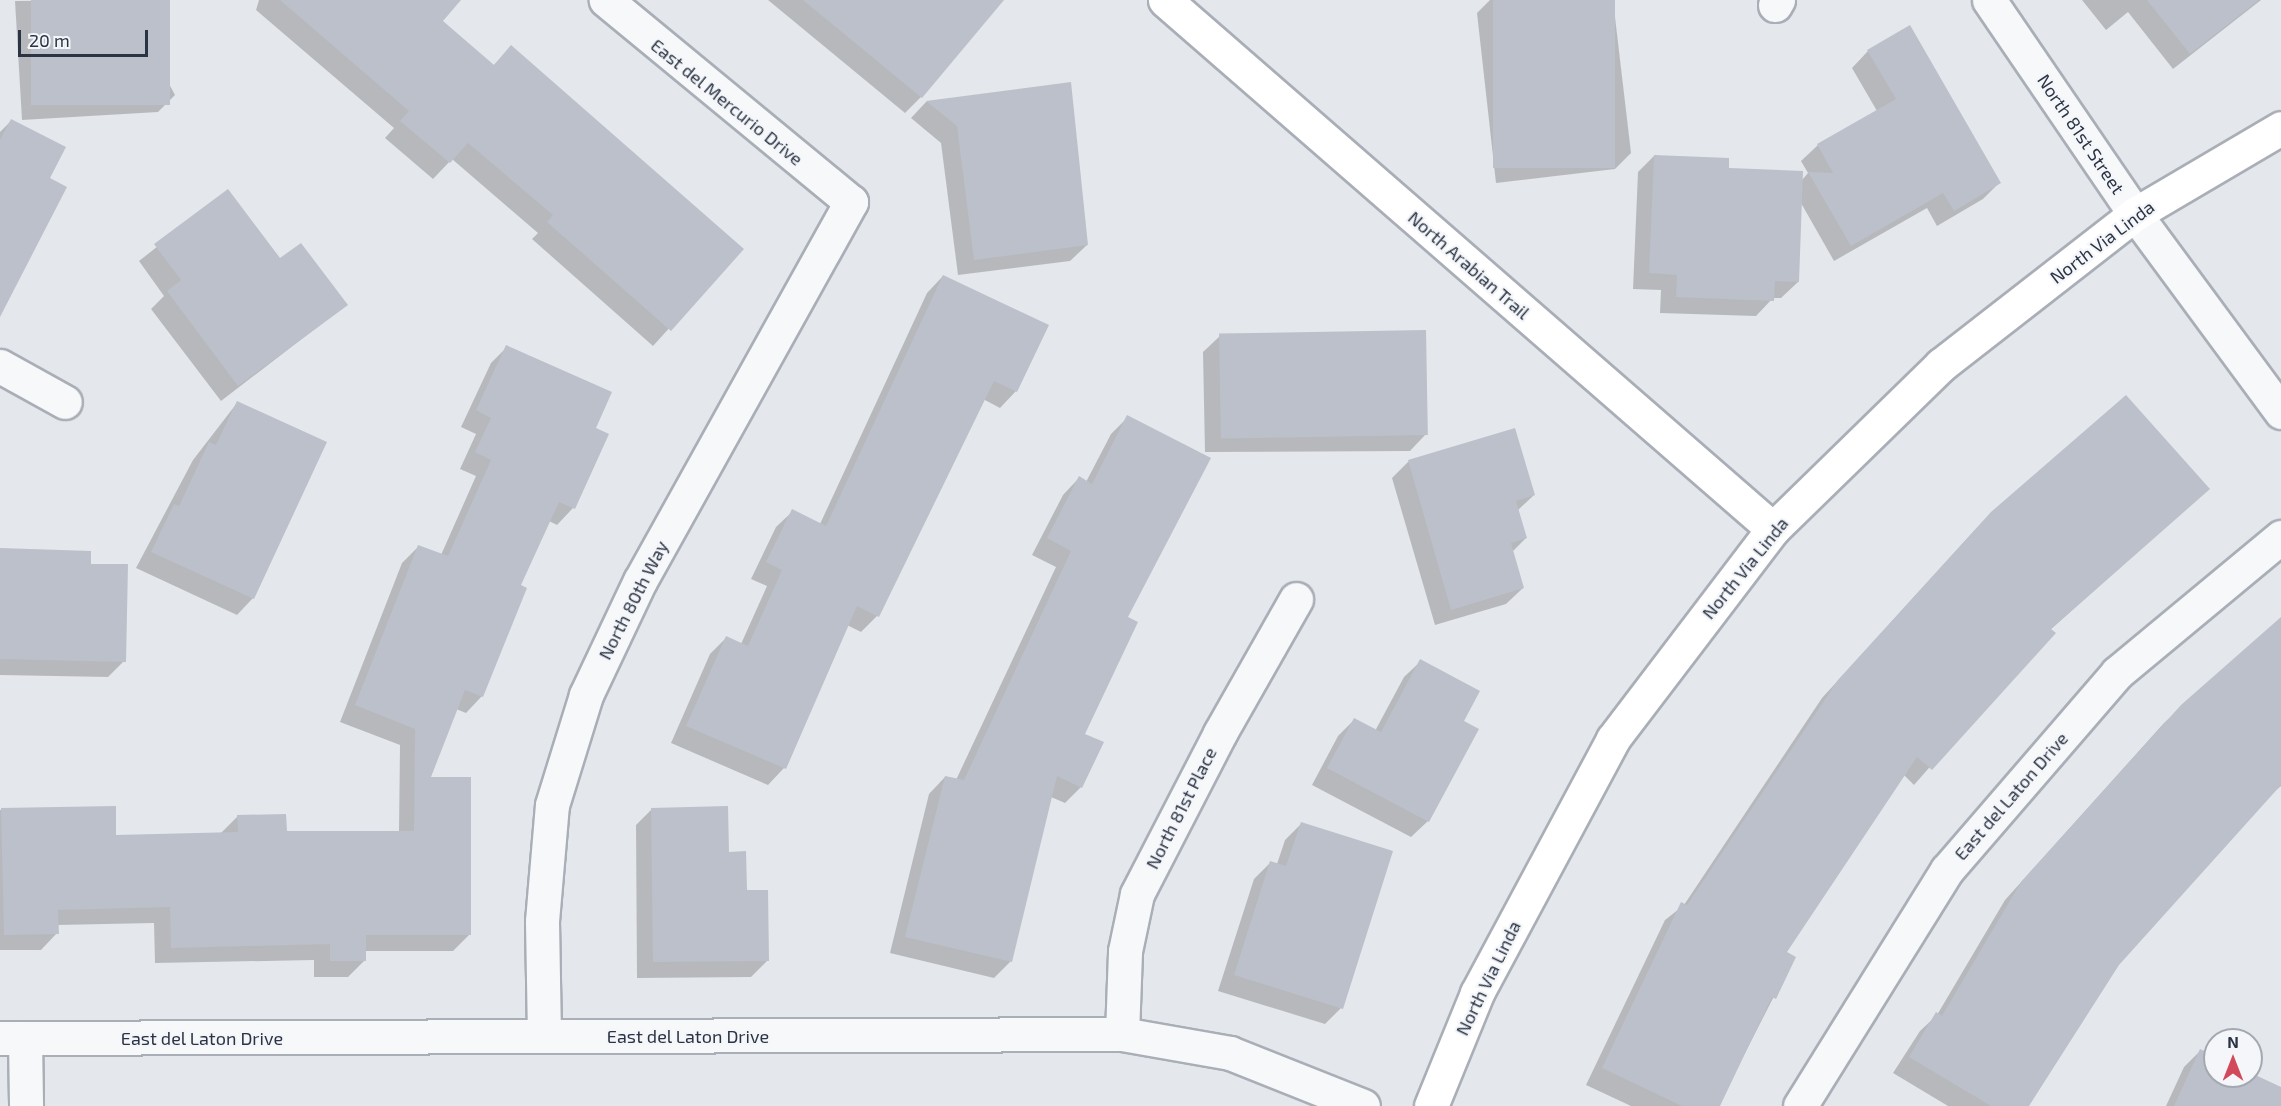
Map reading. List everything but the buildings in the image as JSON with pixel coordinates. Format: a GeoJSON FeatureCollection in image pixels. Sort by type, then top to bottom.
{"type":"FeatureCollection","features":[{"type":"Feature","properties":{"kind":"street","name":"East del Mercurio Drive"},"geometry":{"type":"LineString","coordinates":[[606,0],[851,202]]}},
{"type":"Feature","properties":{"kind":"street","name":"North Arabian Trail"},"geometry":{"type":"LineString","coordinates":[[1165,0],[1773,530]]}},
{"type":"Feature","properties":{"kind":"street","name":"North 81st Street"},"geometry":{"type":"LineString","coordinates":[[1989,0],[2135,213],[2281,412]]}},
{"type":"Feature","properties":{"kind":"street","name":"North Via Linda"},"geometry":{"type":"LineString","coordinates":[[1431,1106],[1477,993],[1612,739],[1773,530],[1941,365],[2135,213],[2281,128]]}},
{"type":"Feature","properties":{"kind":"street","name":"North 80th Way"},"geometry":{"type":"LineString","coordinates":[[544,1036],[542,921],[552,806],[586,695],[640,581],[851,202]]}},
{"type":"Feature","properties":{"kind":"street"},"geometry":{"type":"LineString","coordinates":[[0,366],[65,402]]}},
{"type":"Feature","properties":{"kind":"street","name":"East del Laton Drive"},"geometry":{"type":"LineString","coordinates":[[1800,1106],[1947,870],[2116,673],[2281,537]]}},
{"type":"Feature","properties":{"kind":"street","name":"North 81st Place"},"geometry":{"type":"LineString","coordinates":[[1122,1034],[1125,951],[1137,894],[1220,733],[1296,599]]}},
{"type":"Feature","properties":{"kind":"street","name":"East del Laton Drive"},"geometry":{"type":"LineString","coordinates":[[12,1039],[1122,1034],[1230,1053],[1364,1106]]}},
{"type":"Feature","properties":{"kind":"street"},"geometry":{"type":"LineString","coordinates":[[12,1039],[26,1106]]}}]}
